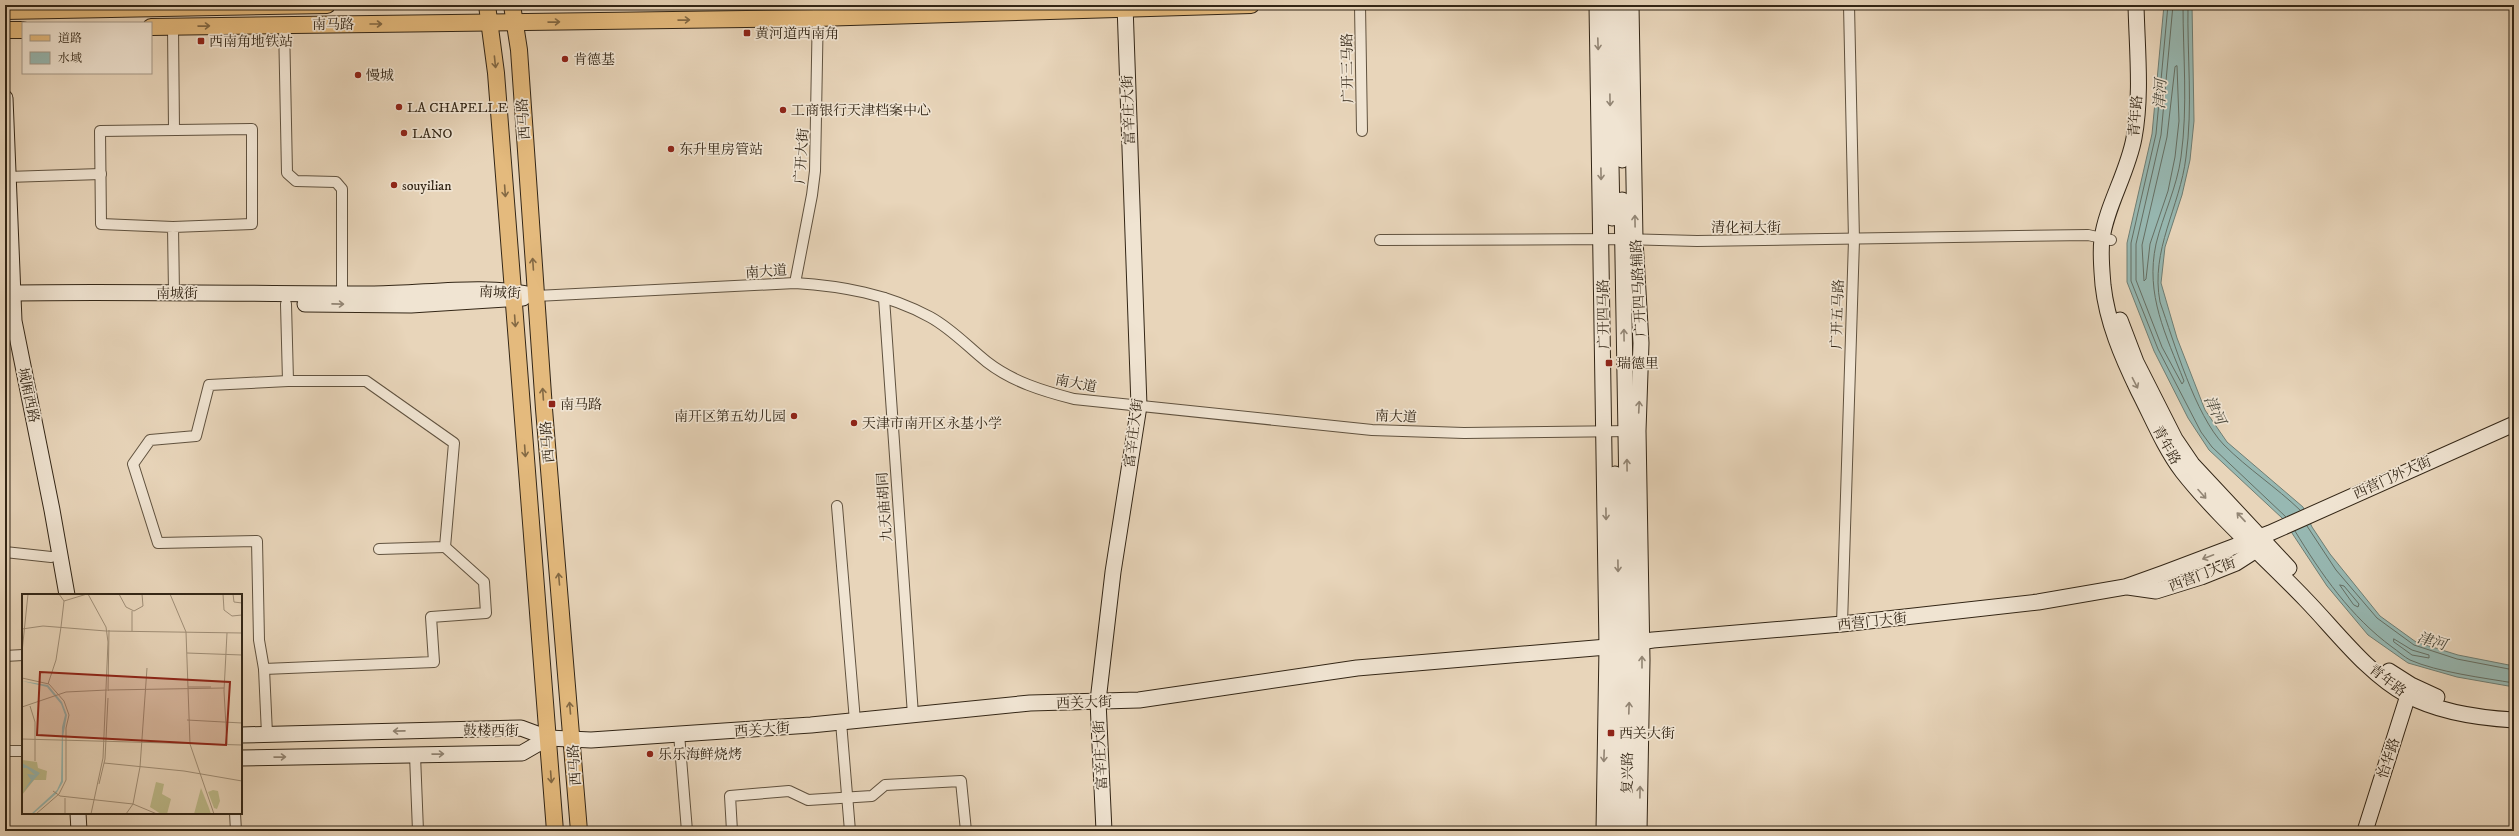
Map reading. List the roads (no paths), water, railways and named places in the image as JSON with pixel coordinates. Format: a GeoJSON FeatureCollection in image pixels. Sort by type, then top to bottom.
{"type":"FeatureCollection","features":[{"type":"Feature","properties":{"kind":"main road","name":"南马路"},"geometry":{"type":"LineString","coordinates":[[5,11],[51,7],[326,5]]}},
{"type":"Feature","properties":{"kind":"main road","name":"西马路"},"geometry":{"type":"LineString","coordinates":[[487,5],[490,23],[513,295],[555,831]]}},
{"type":"Feature","properties":{"kind":"main road","name":"西马路"},"geometry":{"type":"LineString","coordinates":[[512,5],[515,22],[573,739],[579,831]]}},
{"type":"Feature","properties":{"kind":"main road","name":"南马路"},"geometry":{"type":"LineString","coordinates":[[152,27],[284,24],[490,23],[817,11],[1251,5]]}},
{"type":"Feature","properties":{"kind":"main road"},"geometry":{"type":"LineString","coordinates":[[5,30],[22,30]]}},
{"type":"Feature","properties":{"kind":"street","name":"广开三马路"},"geometry":{"type":"LineString","coordinates":[[1360,5],[1362,131]]}},
{"type":"Feature","properties":{"kind":"street","name":"广开四马路"},"geometry":{"type":"LineString","coordinates":[[1597,5],[1618,239]]}},
{"type":"Feature","properties":{"kind":"street","name":"广开四马路"},"geometry":{"type":"LineString","coordinates":[[1608,5],[1618,239],[1624,645]]}},
{"type":"Feature","properties":{"kind":"street","name":"广开四马路"},"geometry":{"type":"LineString","coordinates":[[1618,239],[1621,5]]}},
{"type":"Feature","properties":{"kind":"street","name":"广开四马路辅路"},"geometry":{"type":"LineString","coordinates":[[1624,645],[1621,431],[1641,343],[1618,239],[1631,5]]}},
{"type":"Feature","properties":{"kind":"street","name":"广开五马路"},"geometry":{"type":"LineString","coordinates":[[1842,624],[1854,240],[1849,5]]}},
{"type":"Feature","properties":{"kind":"street","name":"青年路"},"geometry":{"type":"LineString","coordinates":[[2136,5],[2138,109],[2130,155],[2107,239],[2114,293],[2120,319],[2136,362],[2175,438],[2192,464],[2262,541],[2370,666],[2410,690],[2464,713],[2514,720]]}},
{"type":"Feature","properties":{"kind":"street","name":"青年路"},"geometry":{"type":"LineString","coordinates":[[2107,239],[2134,174],[2142,137],[2145,105],[2146,5]]}},
{"type":"Feature","properties":{"kind":"street","name":"富辛庄大街"},"geometry":{"type":"LineString","coordinates":[[1104,831],[1098,701],[1113,572],[1139,406],[1125,7]]}},
{"type":"Feature","properties":{"kind":"street","name":"广开大街"},"geometry":{"type":"LineString","coordinates":[[795,283],[812,195],[817,141],[817,11]]}},
{"type":"Feature","properties":{"kind":"street"},"geometry":{"type":"LineString","coordinates":[[284,24],[287,173],[296,181],[336,182],[342,189],[342,294]]}},
{"type":"Feature","properties":{"kind":"street"},"geometry":{"type":"LineString","coordinates":[[173,27],[174,130]]}},
{"type":"Feature","properties":{"kind":"street","name":"城厢西路"},"geometry":{"type":"LineString","coordinates":[[5,98],[9,297],[52,510],[67,594]]}},
{"type":"Feature","properties":{"kind":"street"},"geometry":{"type":"LineString","coordinates":[[252,129],[252,224],[173,227],[101,224],[100,131],[174,130],[252,129]]}},
{"type":"Feature","properties":{"kind":"street"},"geometry":{"type":"LineString","coordinates":[[7,177],[101,174]]}},
{"type":"Feature","properties":{"kind":"street"},"geometry":{"type":"LineString","coordinates":[[173,227],[174,293]]}},
{"type":"Feature","properties":{"kind":"street","name":"清化祠大街"},"geometry":{"type":"LineString","coordinates":[[1380,240],[1854,240],[2088,235],[2107,239]]}},
{"type":"Feature","properties":{"kind":"street","name":"南大道"},"geometry":{"type":"LineString","coordinates":[[536,296],[795,283],[855,289],[884,298],[930,317],[954,332],[987,362],[1010,377],[1036,388],[1074,399],[1372,430],[1464,433],[1621,431]]}},
{"type":"Feature","properties":{"kind":"street","name":"南城街"},"geometry":{"type":"LineString","coordinates":[[9,297],[174,293],[536,296]]}},
{"type":"Feature","properties":{"kind":"street","name":"南城街"},"geometry":{"type":"LineString","coordinates":[[9,297],[286,304],[411,305],[513,295]]}},
{"type":"Feature","properties":{"kind":"street","name":"九天庙胡同"},"geometry":{"type":"LineString","coordinates":[[884,298],[913,715]]}},
{"type":"Feature","properties":{"kind":"street"},"geometry":{"type":"LineString","coordinates":[[286,304],[288,381]]}},
{"type":"Feature","properties":{"kind":"street","name":"城厢西路"},"geometry":{"type":"LineString","coordinates":[[5,323],[57,594]]}},
{"type":"Feature","properties":{"kind":"street"},"geometry":{"type":"LineString","coordinates":[[267,734],[264,669],[259,640],[257,542],[158,543],[134,464],[150,440],[196,436],[209,385],[288,381],[366,381],[454,443],[445,547]]}},
{"type":"Feature","properties":{"kind":"street","name":"西营门外大街"},"geometry":{"type":"LineString","coordinates":[[2262,541],[2317,514],[2514,424]]}},
{"type":"Feature","properties":{"kind":"street","name":"西营门外大街"},"geometry":{"type":"LineString","coordinates":[[2317,514],[2514,431]]}},
{"type":"Feature","properties":{"kind":"street"},"geometry":{"type":"LineString","coordinates":[[837,506],[848,722],[848,797],[850,831]]}},
{"type":"Feature","properties":{"kind":"street","name":"西营门大街"},"geometry":{"type":"LineString","coordinates":[[1624,645],[1842,624],[2038,602],[2125,587],[2262,541]]}},
{"type":"Feature","properties":{"kind":"street"},"geometry":{"type":"LineString","coordinates":[[264,669],[434,662],[431,617],[486,613],[484,582],[445,547],[379,549]]}},
{"type":"Feature","properties":{"kind":"street"},"geometry":{"type":"LineString","coordinates":[[5,552],[50,557]]}},
{"type":"Feature","properties":{"kind":"street"},"geometry":{"type":"LineString","coordinates":[[1604,831],[1624,645]]}},
{"type":"Feature","properties":{"kind":"street"},"geometry":{"type":"LineString","coordinates":[[1624,645],[1639,831]]}},
{"type":"Feature","properties":{"kind":"street","name":"西关大街"},"geometry":{"type":"LineString","coordinates":[[548,738],[573,739],[679,734],[848,722],[1030,703],[1139,700],[1357,668],[1624,645]]}},
{"type":"Feature","properties":{"kind":"street","name":"复兴路"},"geometry":{"type":"LineString","coordinates":[[1615,831],[1622,741],[1624,645]]}},
{"type":"Feature","properties":{"kind":"street"},"geometry":{"type":"LineString","coordinates":[[5,656],[22,655]]}},
{"type":"Feature","properties":{"kind":"street","name":"青年路"},"geometry":{"type":"LineString","coordinates":[[2410,690],[2455,703],[2514,712]]}},
{"type":"Feature","properties":{"kind":"street","name":"怡华路"},"geometry":{"type":"LineString","coordinates":[[2365,831],[2410,690]]}},
{"type":"Feature","properties":{"kind":"street","name":"鼓楼西街"},"geometry":{"type":"LineString","coordinates":[[242,735],[521,728],[548,738]]}},
{"type":"Feature","properties":{"kind":"street"},"geometry":{"type":"LineString","coordinates":[[679,734],[686,831]]}},
{"type":"Feature","properties":{"kind":"street","name":"鼓楼西街"},"geometry":{"type":"LineString","coordinates":[[242,758],[522,753],[548,738]]}},
{"type":"Feature","properties":{"kind":"street","name":"复兴路"},"geometry":{"type":"LineString","coordinates":[[1622,741],[1626,831]]}},
{"type":"Feature","properties":{"kind":"street"},"geometry":{"type":"LineString","coordinates":[[5,752],[22,751]]}},
{"type":"Feature","properties":{"kind":"street"},"geometry":{"type":"LineString","coordinates":[[415,755],[418,831]]}},
{"type":"Feature","properties":{"kind":"street"},"geometry":{"type":"LineString","coordinates":[[732,831],[730,796],[789,791],[808,800],[872,796],[885,785],[961,781],[966,831]]}},
{"type":"Feature","properties":{"kind":"street"},"geometry":{"type":"LineString","coordinates":[[68,814],[69,831]]}},
{"type":"Feature","properties":{"kind":"street"},"geometry":{"type":"LineString","coordinates":[[78,814],[79,831]]}},
{"type":"Feature","properties":{"kind":"street"},"geometry":{"type":"LineString","coordinates":[[236,814],[236,831]]}},
{"type":"Feature","properties":{"kind":"water","name":"津河"},"geometry":{"type":"Polygon","coordinates":[[[2164,5],[2192,5],[2194,121],[2190,160],[2182,195],[2165,247],[2161,283],[2177,338],[2205,410],[2227,442],[2303,507],[2312,527],[2330,554],[2380,616],[2416,642],[2458,655],[2514,666],[2514,687],[2457,677],[2408,663],[2368,635],[2327,586],[2282,518],[2209,450],[2188,418],[2154,351],[2127,282],[2127,243],[2152,134],[2164,5]]]}},
{"type":"Feature","properties":{"kind":"place","name":"黄河道西南角"},"geometry":{"type":"Point","coordinates":[747,33]}},
{"type":"Feature","properties":{"kind":"place","name":"西南角地铁站"},"geometry":{"type":"Point","coordinates":[201,41]}},
{"type":"Feature","properties":{"kind":"place","name":"肯德基"},"geometry":{"type":"Point","coordinates":[565,59]}},
{"type":"Feature","properties":{"kind":"place","name":"慢城"},"geometry":{"type":"Point","coordinates":[358,75]}},
{"type":"Feature","properties":{"kind":"place","name":"LA CHAPELLE"},"geometry":{"type":"Point","coordinates":[399,107]}},
{"type":"Feature","properties":{"kind":"place","name":"工商银行天津档案中心"},"geometry":{"type":"Point","coordinates":[783,110]}},
{"type":"Feature","properties":{"kind":"place","name":"LANO"},"geometry":{"type":"Point","coordinates":[404,133]}},
{"type":"Feature","properties":{"kind":"place","name":"东升里房管站"},"geometry":{"type":"Point","coordinates":[671,149]}},
{"type":"Feature","properties":{"kind":"place","name":"souyilian"},"geometry":{"type":"Point","coordinates":[394,185]}},
{"type":"Feature","properties":{"kind":"place","name":"瑞德里"},"geometry":{"type":"Point","coordinates":[1609,363]}},
{"type":"Feature","properties":{"kind":"place","name":"南马路"},"geometry":{"type":"Point","coordinates":[552,404]}},
{"type":"Feature","properties":{"kind":"place","name":"南开区第五幼儿园"},"geometry":{"type":"Point","coordinates":[794,416]}},
{"type":"Feature","properties":{"kind":"place","name":"天津市南开区永基小学"},"geometry":{"type":"Point","coordinates":[854,423]}},
{"type":"Feature","properties":{"kind":"place","name":"西关大街"},"geometry":{"type":"Point","coordinates":[1611,733]}},
{"type":"Feature","properties":{"kind":"place","name":"乐乐海鲜烧烤"},"geometry":{"type":"Point","coordinates":[650,754]}}]}
